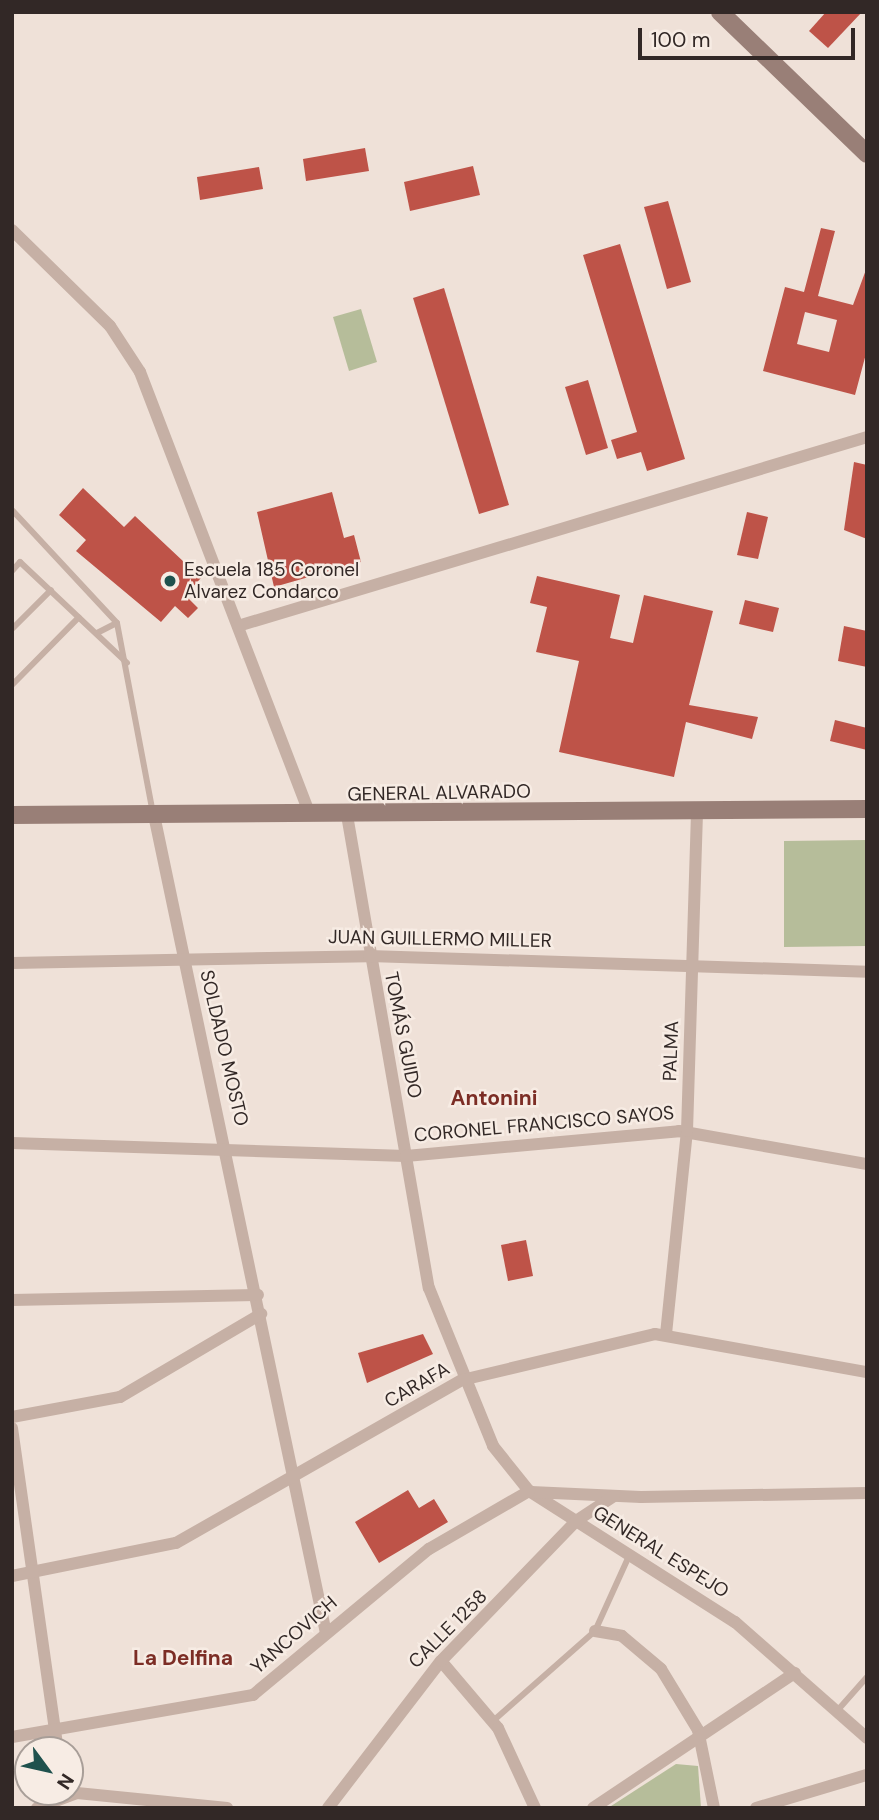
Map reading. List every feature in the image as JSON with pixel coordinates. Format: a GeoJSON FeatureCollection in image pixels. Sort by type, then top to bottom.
{"type":"FeatureCollection","features":[{"type":"Feature","properties":{"kind":"street"},"geometry":{"type":"LineString","coordinates":[[720,12],[867,154]]}},
{"type":"Feature","properties":{"kind":"street"},"geometry":{"type":"LineString","coordinates":[[12,230],[110,326],[134,360],[310,814]]}},
{"type":"Feature","properties":{"kind":"street"},"geometry":{"type":"LineString","coordinates":[[238,625],[867,437]]}},
{"type":"Feature","properties":{"kind":"street","name":"GENERAL ALVARADO"},"geometry":{"type":"LineString","coordinates":[[12,816],[347,816],[867,809]]}},
{"type":"Feature","properties":{"kind":"street","name":"PALMA"},"geometry":{"type":"LineString","coordinates":[[666,1334],[687,1131],[697,810]]}},
{"type":"Feature","properties":{"kind":"street","name":"SOLDADO MOSTO"},"geometry":{"type":"LineString","coordinates":[[154,815],[183,959],[258,1295],[326,1633]]}},
{"type":"Feature","properties":{"kind":"street","name":"TOMÁS GUIDO"},"geometry":{"type":"LineString","coordinates":[[347,816],[369,956],[429,1288],[462,1380]]}},
{"type":"Feature","properties":{"kind":"street","name":"JUAN GUILLERMO MILLER"},"geometry":{"type":"LineString","coordinates":[[12,963],[369,956],[694,962],[867,972]]}},
{"type":"Feature","properties":{"kind":"street","name":"CORONEL FRANCISCO SAYOS"},"geometry":{"type":"LineString","coordinates":[[12,1143],[228,1154],[406,1156],[687,1131],[867,1164]]}},
{"type":"Feature","properties":{"kind":"street"},"geometry":{"type":"LineString","coordinates":[[12,1300],[258,1295]]}},
{"type":"Feature","properties":{"kind":"street"},"geometry":{"type":"LineString","coordinates":[[12,1417],[120,1397],[261,1314]]}},
{"type":"Feature","properties":{"kind":"street","name":"CARAFA"},"geometry":{"type":"LineString","coordinates":[[12,1576],[176,1543],[296,1478],[462,1380],[666,1334],[867,1372]]}},
{"type":"Feature","properties":{"kind":"street","name":"GENERAL ESPEJO"},"geometry":{"type":"LineString","coordinates":[[462,1380],[493,1446],[529,1491],[735,1622],[867,1738]]}},
{"type":"Feature","properties":{"kind":"street"},"geometry":{"type":"LineString","coordinates":[[12,1428],[56,1736]]}},
{"type":"Feature","properties":{"kind":"street"},"geometry":{"type":"LineString","coordinates":[[529,1491],[614,1496],[867,1493]]}},
{"type":"Feature","properties":{"kind":"street","name":"YANCOVICH"},"geometry":{"type":"LineString","coordinates":[[12,1737],[242,1700],[429,1549],[529,1491]]}},
{"type":"Feature","properties":{"kind":"street","name":"CALLE 1258"},"geometry":{"type":"LineString","coordinates":[[328,1808],[441,1661],[576,1521],[614,1496]]}},
{"type":"Feature","properties":{"kind":"street"},"geometry":{"type":"LineString","coordinates":[[595,1631],[622,1636],[651,1658],[702,1740],[713,1808]]}},
{"type":"Feature","properties":{"kind":"street"},"geometry":{"type":"LineString","coordinates":[[441,1661],[493,1721],[535,1808]]}},
{"type":"Feature","properties":{"kind":"street"},"geometry":{"type":"LineString","coordinates":[[593,1808],[702,1740],[795,1673]]}},
{"type":"Feature","properties":{"kind":"street"},"geometry":{"type":"LineString","coordinates":[[756,1808],[867,1774]]}},
{"type":"Feature","properties":{"kind":"street"},"geometry":{"type":"LineString","coordinates":[[84,1795],[227,1808]]}},
{"type":"Feature","properties":{"kind":"lane","name":"SOLDADO MOSTO"},"geometry":{"type":"LineString","coordinates":[[12,510],[117,623],[127,663],[154,815]]}},
{"type":"Feature","properties":{"kind":"lane"},"geometry":{"type":"LineString","coordinates":[[12,570],[20,562],[127,663]]}},
{"type":"Feature","properties":{"kind":"lane"},"geometry":{"type":"LineString","coordinates":[[12,629],[51,590]]}},
{"type":"Feature","properties":{"kind":"lane"},"geometry":{"type":"LineString","coordinates":[[12,685],[79,617]]}},
{"type":"Feature","properties":{"kind":"lane"},"geometry":{"type":"LineString","coordinates":[[97,633],[117,623]]}},
{"type":"Feature","properties":{"kind":"lane"},"geometry":{"type":"LineString","coordinates":[[493,1721],[595,1631],[629,1556]]}},
{"type":"Feature","properties":{"kind":"lane"},"geometry":{"type":"LineString","coordinates":[[837,1711],[867,1677]]}},
{"type":"Feature","properties":{"kind":"green space"},"geometry":{"type":"Polygon","coordinates":[[[361,309],[377,362],[349,371],[333,317],[361,309]]]}},
{"type":"Feature","properties":{"kind":"green space"},"geometry":{"type":"Polygon","coordinates":[[[867,840],[867,946],[784,947],[784,841],[867,840]]]}},
{"type":"Feature","properties":{"kind":"green space"},"geometry":{"type":"Polygon","coordinates":[[[676,1764],[698,1766],[701,1808],[608,1808],[676,1764]]]}},
{"type":"Feature","properties":{"kind":"building"},"geometry":{"type":"Polygon","coordinates":[[[826,12],[862,12],[828,48],[809,31],[826,12]]]}},
{"type":"Feature","properties":{"kind":"building"},"geometry":{"type":"Polygon","coordinates":[[[365,148],[369,171],[306,181],[303,159],[365,148]]]}},
{"type":"Feature","properties":{"kind":"building"},"geometry":{"type":"Polygon","coordinates":[[[473,166],[480,195],[410,211],[404,182],[473,166]]]}},
{"type":"Feature","properties":{"kind":"building"},"geometry":{"type":"Polygon","coordinates":[[[259,167],[263,189],[200,200],[197,177],[259,167]]]}},
{"type":"Feature","properties":{"kind":"building"},"geometry":{"type":"Polygon","coordinates":[[[668,201],[691,282],[667,289],[644,207],[668,201]]]}},
{"type":"Feature","properties":{"kind":"building"},"geometry":{"type":"Polygon","coordinates":[[[821,228],[835,231],[818,296],[853,305],[867,267],[867,350],[855,395],[763,371],[785,287],[804,292],[821,228]],[[805,312],[797,344],[829,352],[837,320],[805,312]]]}},
{"type":"Feature","properties":{"kind":"building"},"geometry":{"type":"Polygon","coordinates":[[[620,244],[685,459],[647,471],[641,452],[617,459],[611,440],[637,432],[583,255],[620,244]]]}},
{"type":"Feature","properties":{"kind":"building"},"geometry":{"type":"Polygon","coordinates":[[[444,288],[509,505],[479,514],[413,298],[444,288]]]}},
{"type":"Feature","properties":{"kind":"building"},"geometry":{"type":"Polygon","coordinates":[[[588,380],[608,448],[586,455],[565,387],[588,380]]]}},
{"type":"Feature","properties":{"kind":"building"},"geometry":{"type":"Polygon","coordinates":[[[854,462],[867,465],[867,539],[844,530],[854,462]]]}},
{"type":"Feature","properties":{"kind":"building"},"geometry":{"type":"Polygon","coordinates":[[[83,488],[124,527],[135,516],[201,578],[185,595],[198,608],[188,618],[175,606],[161,622],[76,551],[86,540],[59,515],[83,488]]]}},
{"type":"Feature","properties":{"kind":"building"},"geometry":{"type":"Polygon","coordinates":[[[332,492],[344,538],[354,535],[361,562],[274,587],[257,512],[332,492]]]}},
{"type":"Feature","properties":{"kind":"building"},"geometry":{"type":"Polygon","coordinates":[[[747,512],[768,517],[758,559],[737,555],[747,512]]]}},
{"type":"Feature","properties":{"kind":"building"},"geometry":{"type":"Polygon","coordinates":[[[537,576],[620,595],[610,638],[633,643],[644,595],[713,611],[689,705],[758,717],[752,739],[686,722],[674,777],[559,752],[579,661],[536,652],[547,607],[530,603],[537,576]]]}},
{"type":"Feature","properties":{"kind":"building"},"geometry":{"type":"Polygon","coordinates":[[[745,600],[779,608],[773,632],[739,624],[745,600]]]}},
{"type":"Feature","properties":{"kind":"building"},"geometry":{"type":"Polygon","coordinates":[[[844,626],[867,631],[867,667],[838,661],[844,626]]]}},
{"type":"Feature","properties":{"kind":"building"},"geometry":{"type":"Polygon","coordinates":[[[835,720],[867,728],[867,750],[830,741],[835,720]]]}},
{"type":"Feature","properties":{"kind":"building"},"geometry":{"type":"Polygon","coordinates":[[[526,1240],[533,1276],[508,1281],[501,1245],[526,1240]]]}},
{"type":"Feature","properties":{"kind":"building"},"geometry":{"type":"Polygon","coordinates":[[[423,1334],[433,1354],[367,1383],[358,1353],[423,1334]]]}},
{"type":"Feature","properties":{"kind":"building"},"geometry":{"type":"Polygon","coordinates":[[[408,1490],[419,1508],[434,1499],[448,1522],[379,1563],[355,1522],[408,1490]]]}},
{"type":"Feature","properties":{"kind":"place","name":"Escuela 185 Coronel Alvarez Condarco"},"geometry":{"type":"Point","coordinates":[170,581]}},
{"type":"Feature","properties":{"kind":"district","name":"Antonini"},"geometry":{"type":"Point","coordinates":[494,1098]}},
{"type":"Feature","properties":{"kind":"district","name":"La Delfina"},"geometry":{"type":"Point","coordinates":[183,1658]}}]}
